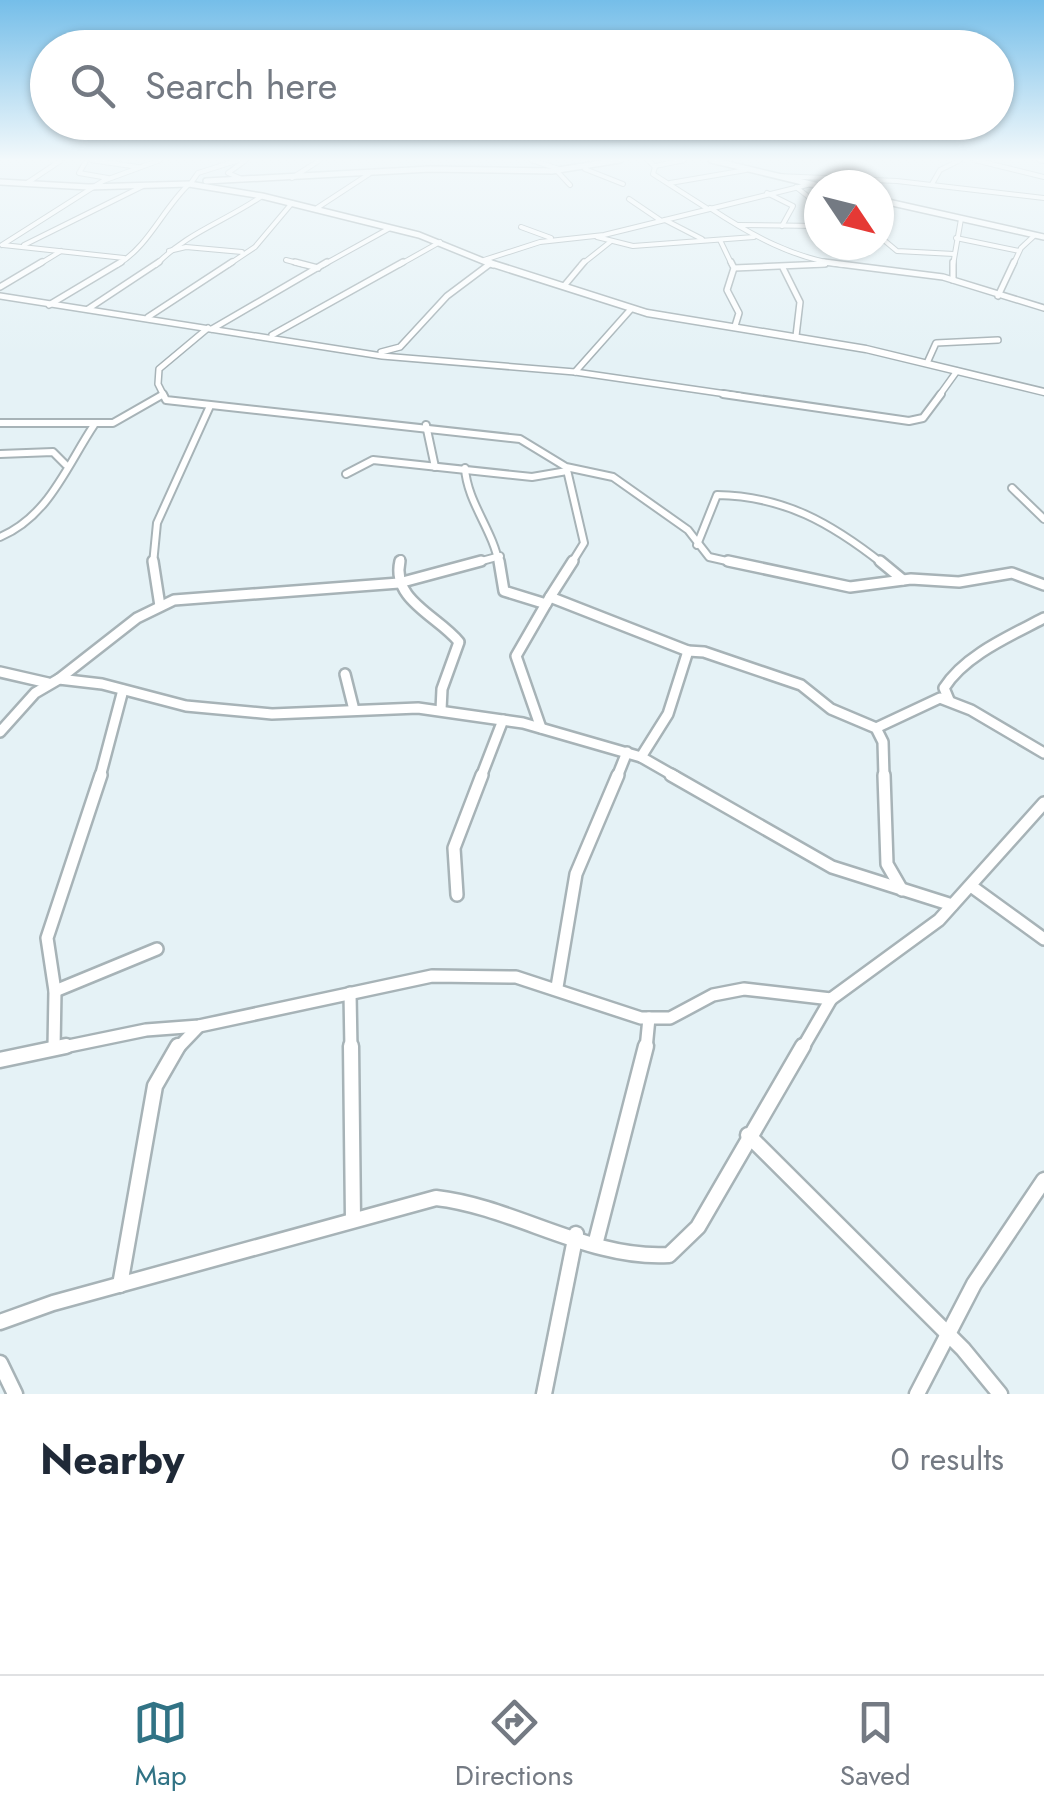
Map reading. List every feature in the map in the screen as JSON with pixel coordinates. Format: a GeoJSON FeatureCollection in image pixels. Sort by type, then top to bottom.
{"type":"FeatureCollection","features":[{"type":"Feature","properties":{"kind":"street"},"geometry":{"type":"LineString","coordinates":[[1,245],[33,225]]}},
{"type":"Feature","properties":{"kind":"street"},"geometry":{"type":"LineString","coordinates":[[24,245],[64,225]]}},
{"type":"Feature","properties":{"kind":"street"},"geometry":{"type":"LineString","coordinates":[[143,255],[158,225]]}},
{"type":"Feature","properties":{"kind":"street"},"geometry":{"type":"LineString","coordinates":[[88,309],[161,260],[168,251],[212,225]]}},
{"type":"Feature","properties":{"kind":"street"},"geometry":{"type":"LineString","coordinates":[[148,316],[182,298],[269,235],[276,225]]}},
{"type":"Feature","properties":{"kind":"street"},"geometry":{"type":"LineString","coordinates":[[379,225],[440,242],[631,309],[796,336],[1044,392]]}},
{"type":"Feature","properties":{"kind":"street"},"geometry":{"type":"LineString","coordinates":[[368,353],[400,347],[446,296],[488,262],[525,245],[642,225]]}},
{"type":"Feature","properties":{"kind":"street"},"geometry":{"type":"LineString","coordinates":[[674,225],[705,241]]}},
{"type":"Feature","properties":{"kind":"street"},"geometry":{"type":"LineString","coordinates":[[738,225],[754,237],[828,264]]}},
{"type":"Feature","properties":{"kind":"street"},"geometry":{"type":"LineString","coordinates":[[740,225],[804,226]]}},
{"type":"Feature","properties":{"kind":"street"},"geometry":{"type":"LineString","coordinates":[[953,280],[959,225]]}},
{"type":"Feature","properties":{"kind":"street"},"geometry":{"type":"LineString","coordinates":[[991,225],[1041,235]]}},
{"type":"Feature","properties":{"kind":"street"},"geometry":{"type":"LineString","coordinates":[[521,227],[564,239]]}},
{"type":"Feature","properties":{"kind":"street"},"geometry":{"type":"LineString","coordinates":[[390,228],[269,291],[210,328],[160,369],[162,395],[171,402],[426,425],[520,438],[566,469],[584,543],[516,656],[542,728]]}},
{"type":"Feature","properties":{"kind":"street"},"geometry":{"type":"LineString","coordinates":[[998,296],[1020,251],[1041,235]]}},
{"type":"Feature","properties":{"kind":"street"},"geometry":{"type":"LineString","coordinates":[[594,236],[633,246],[754,237]]}},
{"type":"Feature","properties":{"kind":"street"},"geometry":{"type":"LineString","coordinates":[[956,238],[1020,251]]}},
{"type":"Feature","properties":{"kind":"street"},"geometry":{"type":"LineString","coordinates":[[720,240],[734,268],[727,290],[739,312],[735,326]]}},
{"type":"Feature","properties":{"kind":"street"},"geometry":{"type":"LineString","coordinates":[[272,336],[440,242]]}},
{"type":"Feature","properties":{"kind":"street"},"geometry":{"type":"LineString","coordinates":[[564,286],[578,267],[610,242]]}},
{"type":"Feature","properties":{"kind":"street"},"geometry":{"type":"LineString","coordinates":[[1,245],[124,258],[143,255],[161,260]]}},
{"type":"Feature","properties":{"kind":"street"},"geometry":{"type":"LineString","coordinates":[[168,251],[186,247],[244,252]]}},
{"type":"Feature","properties":{"kind":"street"},"geometry":{"type":"LineString","coordinates":[[894,248],[954,254]]}},
{"type":"Feature","properties":{"kind":"street"},"geometry":{"type":"LineString","coordinates":[[0,287],[61,251]]}},
{"type":"Feature","properties":{"kind":"street"},"geometry":{"type":"LineString","coordinates":[[49,305],[124,258]]}},
{"type":"Feature","properties":{"kind":"street"},"geometry":{"type":"LineString","coordinates":[[286,260],[318,268]]}},
{"type":"Feature","properties":{"kind":"street"},"geometry":{"type":"LineString","coordinates":[[734,268],[828,264],[953,280],[1044,308]]}},
{"type":"Feature","properties":{"kind":"street"},"geometry":{"type":"LineString","coordinates":[[783,268],[800,302],[796,336]]}},
{"type":"Feature","properties":{"kind":"street"},"geometry":{"type":"LineString","coordinates":[[0,296],[368,353],[575,372],[917,421],[957,370]]}},
{"type":"Feature","properties":{"kind":"street"},"geometry":{"type":"LineString","coordinates":[[575,372],[631,309]]}},
{"type":"Feature","properties":{"kind":"street"},"geometry":{"type":"LineString","coordinates":[[926,363],[934,344],[998,340]]}},
{"type":"Feature","properties":{"kind":"street"},"geometry":{"type":"LineString","coordinates":[[0,423],[94,425],[124,419],[162,395]]}},
{"type":"Feature","properties":{"kind":"street"},"geometry":{"type":"LineString","coordinates":[[160,606],[151,551],[158,515],[177,481],[182,456],[210,406]]}},
{"type":"Feature","properties":{"kind":"street"},"geometry":{"type":"LineString","coordinates":[[0,537],[18,530],[42,508],[94,425]]}},
{"type":"Feature","properties":{"kind":"street"},"geometry":{"type":"LineString","coordinates":[[426,425],[435,466]]}},
{"type":"Feature","properties":{"kind":"street"},"geometry":{"type":"LineString","coordinates":[[0,454],[54,452],[66,465]]}},
{"type":"Feature","properties":{"kind":"street"},"geometry":{"type":"LineString","coordinates":[[346,474],[373,460],[532,477],[566,469],[614,477],[688,530],[709,557],[834,585],[861,587],[903,580],[959,582],[1012,573],[1044,584]]}},
{"type":"Feature","properties":{"kind":"street"},"geometry":{"type":"LineString","coordinates":[[465,468],[466,482],[489,523],[500,556],[500,580],[508,595],[548,600],[688,651],[790,680],[831,709],[876,728],[883,742],[887,864],[904,892]]}},
{"type":"Feature","properties":{"kind":"street"},"geometry":{"type":"LineString","coordinates":[[1012,488],[1044,519]]}},
{"type":"Feature","properties":{"kind":"street"},"geometry":{"type":"LineString","coordinates":[[697,545],[717,495],[770,499],[810,510],[903,580]]}},
{"type":"Feature","properties":{"kind":"street"},"geometry":{"type":"LineString","coordinates":[[0,732],[53,681],[160,606],[213,595],[398,582],[500,556]]}},
{"type":"Feature","properties":{"kind":"street"},"geometry":{"type":"LineString","coordinates":[[401,559],[398,582],[409,598],[459,642],[442,689],[441,710]]}},
{"type":"Feature","properties":{"kind":"street"},"geometry":{"type":"LineString","coordinates":[[949,700],[944,688],[951,677],[994,645],[1044,618]]}},
{"type":"Feature","properties":{"kind":"street"},"geometry":{"type":"LineString","coordinates":[[641,758],[668,714],[688,651]]}},
{"type":"Feature","properties":{"kind":"street"},"geometry":{"type":"LineString","coordinates":[[0,672],[123,690],[186,706],[272,714],[441,710],[542,728],[641,758],[832,867],[952,905]]}},
{"type":"Feature","properties":{"kind":"street"},"geometry":{"type":"LineString","coordinates":[[345,674],[354,710]]}},
{"type":"Feature","properties":{"kind":"street"},"geometry":{"type":"LineString","coordinates":[[54,1048],[55,991],[47,954],[49,926],[98,784],[123,690]]}},
{"type":"Feature","properties":{"kind":"street"},"geometry":{"type":"LineString","coordinates":[[876,728],[931,698],[949,700],[1044,753]]}},
{"type":"Feature","properties":{"kind":"street"},"geometry":{"type":"LineString","coordinates":[[457,895],[454,848],[503,720]]}},
{"type":"Feature","properties":{"kind":"street"},"geometry":{"type":"LineString","coordinates":[[557,987],[576,874],[627,752]]}},
{"type":"Feature","properties":{"kind":"street"},"geometry":{"type":"LineString","coordinates":[[0,1322],[408,1204],[454,1198],[649,1257],[676,1252],[706,1216],[748,1135],[831,999],[918,936],[952,905],[1044,803]]}},
{"type":"Feature","properties":{"kind":"street"},"geometry":{"type":"LineString","coordinates":[[971,886],[1044,939]]}},
{"type":"Feature","properties":{"kind":"street"},"geometry":{"type":"LineString","coordinates":[[55,991],[156,949]]}},
{"type":"Feature","properties":{"kind":"street"},"geometry":{"type":"LineString","coordinates":[[0,1060],[146,1030],[199,1026],[432,976],[476,973],[557,987],[607,1009],[649,1018],[670,1018],[713,994],[744,989],[831,999]]}},
{"type":"Feature","properties":{"kind":"street"},"geometry":{"type":"LineString","coordinates":[[350,993],[352,1220]]}},
{"type":"Feature","properties":{"kind":"street"},"geometry":{"type":"LineString","coordinates":[[596,1241],[646,1050],[649,1018]]}},
{"type":"Feature","properties":{"kind":"street"},"geometry":{"type":"LineString","coordinates":[[120,1285],[154,1086],[180,1045],[199,1026]]}},
{"type":"Feature","properties":{"kind":"street"},"geometry":{"type":"LineString","coordinates":[[748,1135],[946,1332],[1000,1394]]}},
{"type":"Feature","properties":{"kind":"street"},"geometry":{"type":"LineString","coordinates":[[916,1394],[946,1332],[1003,1234],[1044,1180]]}},
{"type":"Feature","properties":{"kind":"street"},"geometry":{"type":"LineString","coordinates":[[544,1394],[576,1234]]}},
{"type":"Feature","properties":{"kind":"street"},"geometry":{"type":"LineString","coordinates":[[0,1363],[15,1394]]}}]}
